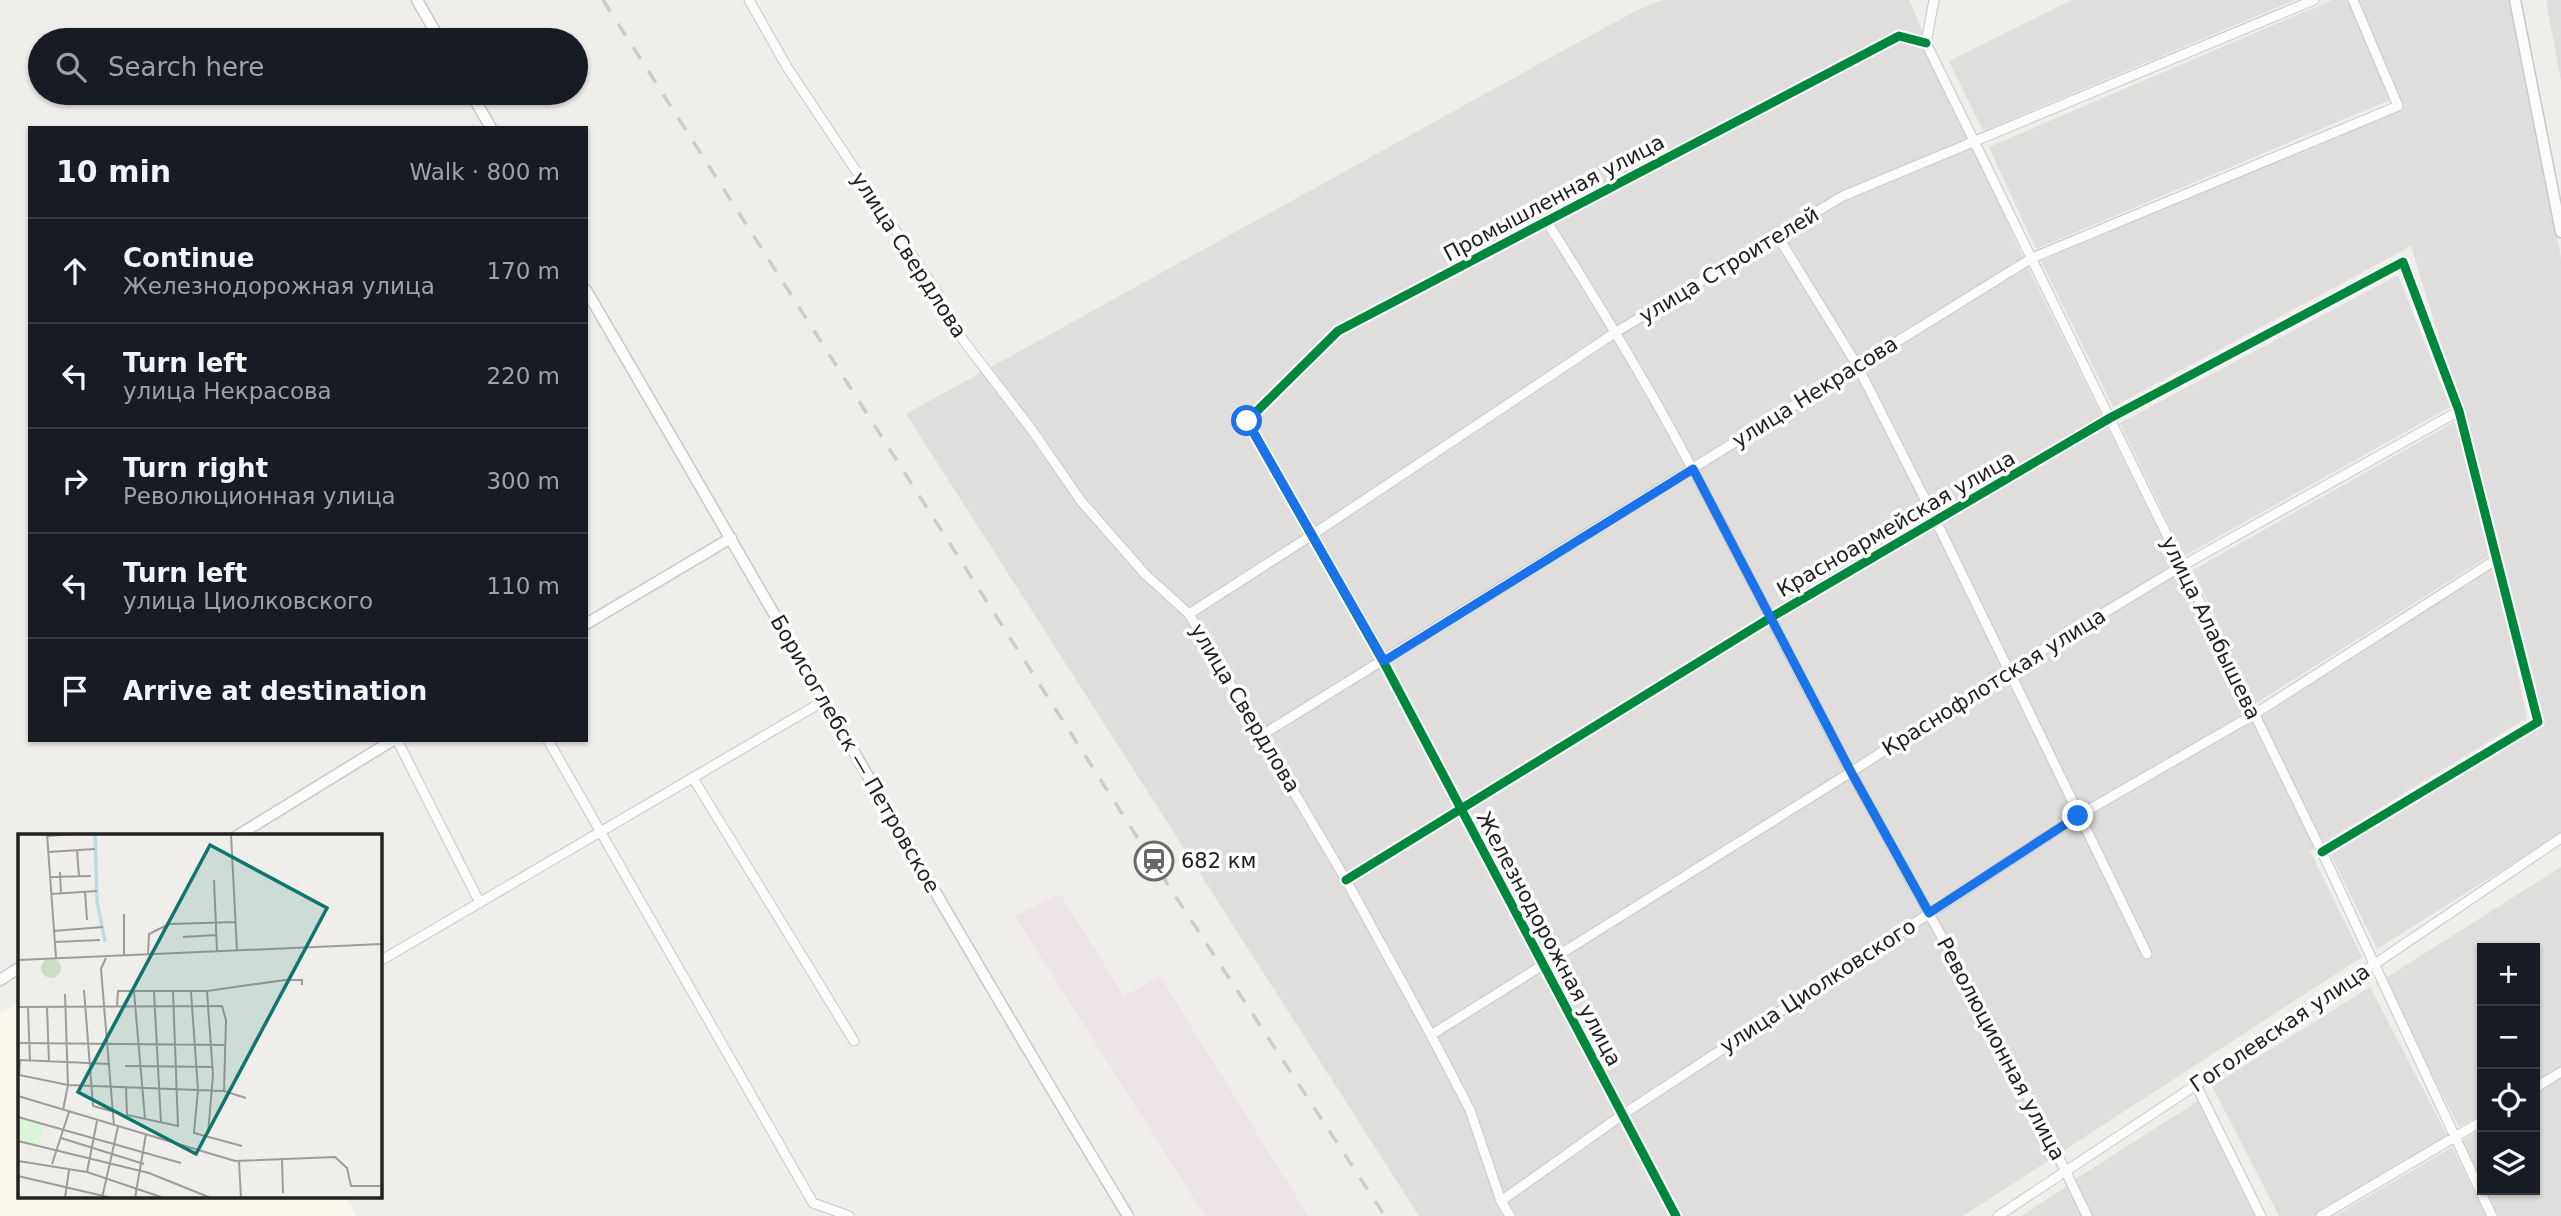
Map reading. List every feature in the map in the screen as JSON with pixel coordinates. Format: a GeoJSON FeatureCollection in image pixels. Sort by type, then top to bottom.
{"type":"FeatureCollection","features":[{"type":"Feature","properties":{"kind":"street"},"geometry":{"type":"LineString","coordinates":[[417,0],[433,28]]}},
{"type":"Feature","properties":{"kind":"street","name":"улица Свердлова"},"geometry":{"type":"LineString","coordinates":[[749,0],[787,67],[938,294],[953,327],[1032,430],[1080,501],[1145,574],[1189,614],[1346,880],[1431,1035],[1469,1110],[1510,1216]]}},
{"type":"Feature","properties":{"kind":"street"},"geometry":{"type":"LineString","coordinates":[[1926,43],[1934,0]]}},
{"type":"Feature","properties":{"kind":"street","name":"улица Строителей"},"geometry":{"type":"LineString","coordinates":[[1189,614],[1616,332],[1843,196],[2314,0]]}},
{"type":"Feature","properties":{"kind":"street","name":"улица Некрасова"},"geometry":{"type":"LineString","coordinates":[[1262,735],[2032,258],[2399,106],[2353,0]]}},
{"type":"Feature","properties":{"kind":"street"},"geometry":{"type":"LineString","coordinates":[[2515,0],[2561,232]]}},
{"type":"Feature","properties":{"kind":"street","name":"Промышленная улица"},"geometry":{"type":"LineString","coordinates":[[1247,421],[1338,331],[1899,36],[1926,43]]}},
{"type":"Feature","properties":{"kind":"street","name":"улица Алабышева"},"geometry":{"type":"LineString","coordinates":[[1926,43],[2180,567],[2322,852],[2491,1216]]}},
{"type":"Feature","properties":{"kind":"street"},"geometry":{"type":"LineString","coordinates":[[478,105],[490,126]]}},
{"type":"Feature","properties":{"kind":"street","name":"Революционная улица"},"geometry":{"type":"LineString","coordinates":[[1547,222],[1616,332],[1693,469],[1851,772],[2066,1171],[2087,1216]]}},
{"type":"Feature","properties":{"kind":"street"},"geometry":{"type":"LineString","coordinates":[[1777,235],[1857,365],[2147,954]]}},
{"type":"Feature","properties":{"kind":"street","name":"Красноармейская улица"},"geometry":{"type":"LineString","coordinates":[[1346,880],[1770,618],[2110,418],[2403,262],[2459,411]]}},
{"type":"Feature","properties":{"kind":"street","name":"Борисоглебск — Петровское"},"geometry":{"type":"LineString","coordinates":[[588,293],[731,538],[822,702],[1128,1216]]}},
{"type":"Feature","properties":{"kind":"street"},"geometry":{"type":"LineString","coordinates":[[2322,852],[2538,722],[2459,411]]}},
{"type":"Feature","properties":{"kind":"street","name":"Краснофлотская улица"},"geometry":{"type":"LineString","coordinates":[[1431,1035],[2009,670],[2180,567],[2459,411]]}},
{"type":"Feature","properties":{"kind":"street","name":"Железнодорожная улица"},"geometry":{"type":"LineString","coordinates":[[1247,421],[1384,661],[1676,1216]]}},
{"type":"Feature","properties":{"kind":"street"},"geometry":{"type":"LineString","coordinates":[[588,623],[731,538]]}},
{"type":"Feature","properties":{"kind":"street","name":"улица Циолковского"},"geometry":{"type":"LineString","coordinates":[[1502,1201],[1622,1115],[2078,816],[2253,715],[2497,559]]}},
{"type":"Feature","properties":{"kind":"street"},"geometry":{"type":"LineString","coordinates":[[382,960],[822,702]]}},
{"type":"Feature","properties":{"kind":"street"},"geometry":{"type":"LineString","coordinates":[[240,834],[392,742]]}},
{"type":"Feature","properties":{"kind":"street"},"geometry":{"type":"LineString","coordinates":[[396,742],[480,903]]}},
{"type":"Feature","properties":{"kind":"street"},"geometry":{"type":"LineString","coordinates":[[549,742],[813,1203],[849,1216]]}},
{"type":"Feature","properties":{"kind":"street"},"geometry":{"type":"LineString","coordinates":[[693,778],[854,1041]]}},
{"type":"Feature","properties":{"kind":"street","name":"Гоголевская улица"},"geometry":{"type":"LineString","coordinates":[[1998,1216],[2561,838]]}},
{"type":"Feature","properties":{"kind":"street"},"geometry":{"type":"LineString","coordinates":[[0,980],[18,969]]}},
{"type":"Feature","properties":{"kind":"street"},"geometry":{"type":"LineString","coordinates":[[2540,1085],[2561,1072]]}},
{"type":"Feature","properties":{"kind":"street"},"geometry":{"type":"LineString","coordinates":[[2196,1085],[2261,1216]]}},
{"type":"Feature","properties":{"kind":"street"},"geometry":{"type":"LineString","coordinates":[[2322,1216],[2477,1124]]}},
{"type":"Feature","properties":{"kind":"shaded area"},"geometry":{"type":"Polygon","coordinates":[[[1663,0],[1909,0],[2021,253],[2253,722],[2495,566],[2527,718],[2310,851],[2362,957],[1963,1216],[1419,1216],[906,414],[1635,11],[1663,0]]]}},
{"type":"Feature","properties":{"kind":"shaded area"},"geometry":{"type":"Polygon","coordinates":[[[2072,0],[2295,0],[1983,131],[1949,61],[2072,0]]]}},
{"type":"Feature","properties":{"kind":"shaded area"},"geometry":{"type":"Polygon","coordinates":[[[2332,0],[2349,0],[2390,100],[2036,249],[1989,147],[2332,0]]]}},
{"type":"Feature","properties":{"kind":"shaded area"},"geometry":{"type":"Polygon","coordinates":[[[2357,0],[2509,0],[2561,258],[2561,833],[2377,949],[2329,851],[2458,773],[2543,726],[2464,419],[2411,246],[2113,407],[2041,261],[2401,108],[2357,0]]]}},
{"type":"Feature","properties":{"kind":"shaded area"},"geometry":{"type":"Polygon","coordinates":[[[2546,0],[2561,0],[2561,81],[2546,0]]]}},
{"type":"Feature","properties":{"kind":"shaded area"},"geometry":{"type":"Polygon","coordinates":[[[2398,275],[2450,407],[2184,556],[2120,423],[2398,275]]]}},
{"type":"Feature","properties":{"kind":"shaded area"},"geometry":{"type":"Polygon","coordinates":[[[2458,420],[2492,554],[2255,704],[2193,570],[2458,420]]]}},
{"type":"Feature","properties":{"kind":"shaded area"},"geometry":{"type":"Polygon","coordinates":[[[2561,867],[2561,1067],[2540,1079],[2540,943],[2477,943],[2477,1117],[2459,1127],[2384,979],[2561,867]]]}},
{"type":"Feature","properties":{"kind":"shaded area"},"geometry":{"type":"Polygon","coordinates":[[[1060,894],[1124,996],[1160,976],[1308,1216],[1205,1216],[1015,916],[1060,894]]]}},
{"type":"Feature","properties":{"kind":"shaded area"},"geometry":{"type":"Polygon","coordinates":[[[2370,987],[2448,1137],[2316,1216],[2279,1216],[2212,1086],[2370,987]]]}},
{"type":"Feature","properties":{"kind":"shaded area"},"geometry":{"type":"Polygon","coordinates":[[[18,1003],[18,1198],[346,1198],[357,1216],[0,1216],[0,1013],[18,1003]]]}},
{"type":"Feature","properties":{"kind":"shaded area"},"geometry":{"type":"Polygon","coordinates":[[[2561,1078],[2561,1216],[2498,1216],[2488,1195],[2540,1195],[2540,1091],[2561,1078]]]}},
{"type":"Feature","properties":{"kind":"shaded area"},"geometry":{"type":"Polygon","coordinates":[[[2198,1101],[2257,1216],[2091,1216],[2074,1180],[2198,1101]]]}},
{"type":"Feature","properties":{"kind":"shaded area"},"geometry":{"type":"Polygon","coordinates":[[[2477,1131],[2477,1172],[2462,1141],[2477,1131]]]}},
{"type":"Feature","properties":{"kind":"shaded area"},"geometry":{"type":"Polygon","coordinates":[[[2452,1147],[2486,1216],[2335,1216],[2452,1147]]]}},
{"type":"Feature","properties":{"kind":"shaded area"},"geometry":{"type":"Polygon","coordinates":[[[2069,1185],[2083,1216],[2021,1216],[2069,1185]]]}},
{"type":"Feature","properties":{"kind":"railway"},"geometry":{"type":"LineString","coordinates":[[603,0],[1153,862],[1385,1216]]}},
{"type":"Feature","properties":{"kind":"cycle path"},"geometry":{"type":"LineString","coordinates":[[1676,1216],[1383,661],[1247,421],[1338,331],[1899,36],[1926,43]]}},
{"type":"Feature","properties":{"kind":"cycle path"},"geometry":{"type":"LineString","coordinates":[[1346,880],[1770,618],[2110,418],[2403,262],[2459,411],[2538,722],[2322,852]]}},
{"type":"Feature","properties":{"kind":"place","name":"682 км"},"geometry":{"type":"Point","coordinates":[1154,861]}},
{"type":"Feature","properties":{"kind":"route"},"geometry":{"type":"LineString","coordinates":[[1247,421],[1384,661],[1693,469],[1851,772],[1929,913],[2078,816]]}}]}
